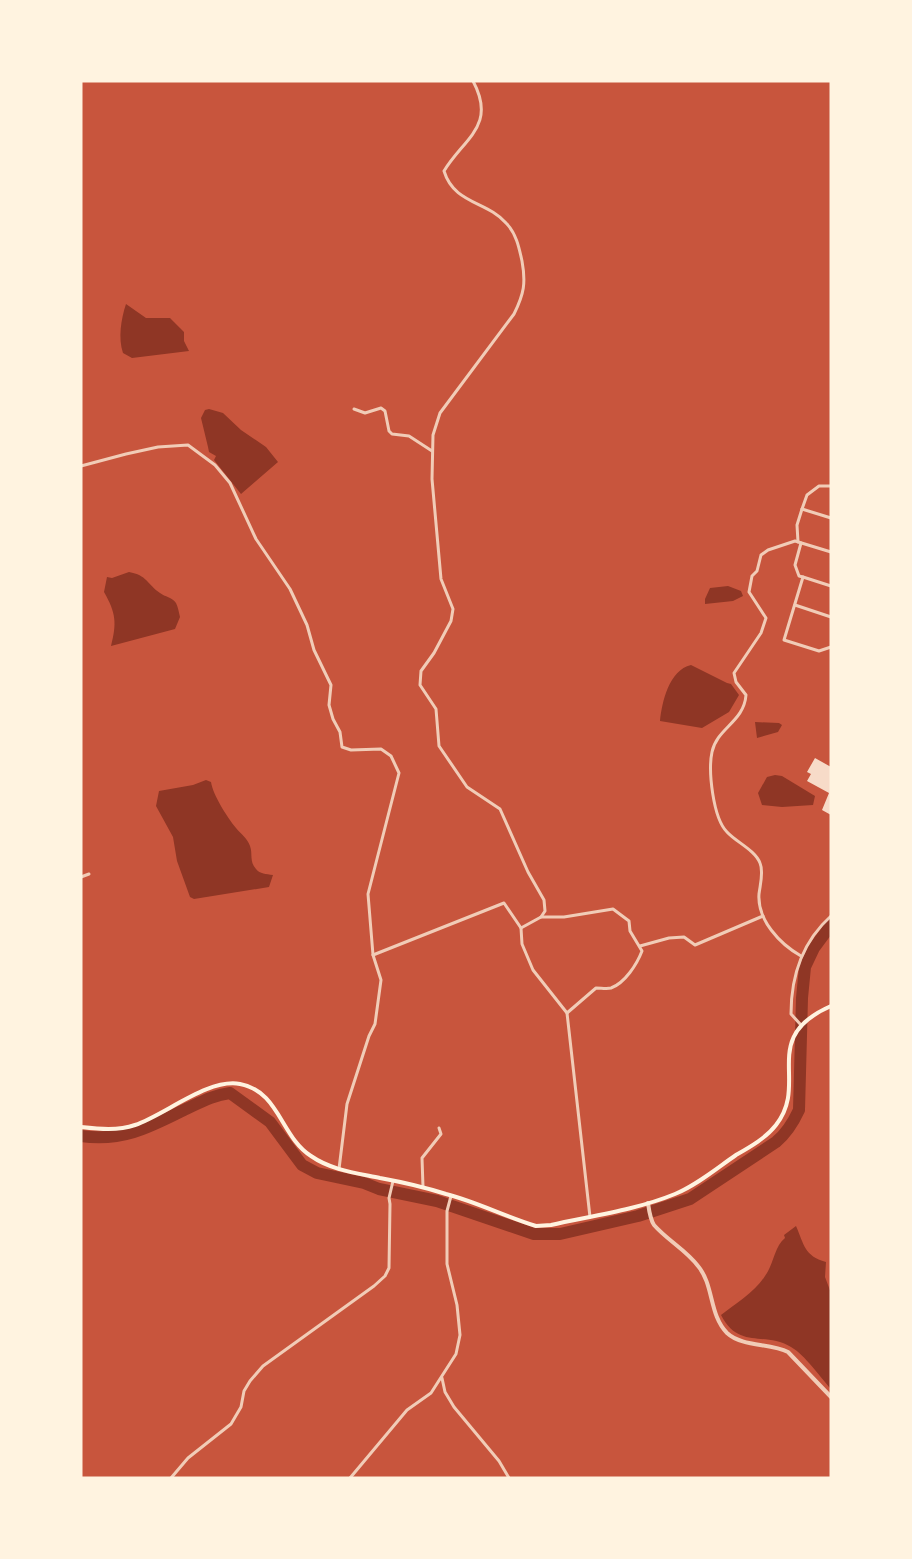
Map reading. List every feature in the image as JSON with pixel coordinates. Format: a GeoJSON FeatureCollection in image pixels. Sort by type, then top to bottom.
{"type":"FeatureCollection","features":[{"type":"Feature","properties":{"kind":"main road"},"geometry":{"type":"LineString","coordinates":[[81,1127],[100,1129],[135,1125],[213,1088],[228,1083],[240,1084],[253,1088],[265,1096],[300,1147],[309,1156],[339,1169],[423,1187],[536,1226],[551,1225],[648,1205],[675,1194],[763,1138],[776,1126],[788,1100],[789,1052],[796,1033],[807,1019],[831,1006]]}},
{"type":"Feature","properties":{"kind":"street"},"geometry":{"type":"LineString","coordinates":[[473,81],[481,103],[480,121],[471,139],[450,160],[444,171],[447,181],[464,197],[506,222],[515,234],[524,282],[522,297],[514,314],[440,413],[433,435],[432,479],[441,579],[453,609],[451,621],[434,653],[421,670],[420,686],[436,709],[439,746],[467,787],[500,810],[528,872],[544,900],[545,911],[541,917],[521,928]]}},
{"type":"Feature","properties":{"kind":"street"},"geometry":{"type":"LineString","coordinates":[[354,409],[365,412],[381,408],[385,411],[389,431],[392,434],[416,438],[432,451]]}},
{"type":"Feature","properties":{"kind":"street"},"geometry":{"type":"LineString","coordinates":[[81,466],[126,453],[158,447],[188,445],[215,465],[230,483],[256,539],[290,589],[308,625],[314,650],[331,685],[329,705],[340,732],[342,747],[351,750],[381,749],[392,756],[397,765],[399,773],[395,792],[388,811],[368,894],[373,955],[381,980],[375,1024],[347,1104],[339,1169]]}},
{"type":"Feature","properties":{"kind":"street"},"geometry":{"type":"LineString","coordinates":[[831,486],[819,486],[807,495],[797,525],[799,543],[795,566],[799,576],[831,586]]}},
{"type":"Feature","properties":{"kind":"street"},"geometry":{"type":"LineString","coordinates":[[802,509],[831,518]]}},
{"type":"Feature","properties":{"kind":"street"},"geometry":{"type":"LineString","coordinates":[[801,956],[786,947],[763,916],[759,898],[761,864],[725,830],[720,822],[710,774],[712,752],[721,735],[740,715],[745,706],[746,695],[736,682],[734,673],[761,633],[766,618],[749,592],[752,576],[757,571],[761,555],[768,550],[795,542],[831,552]]}},
{"type":"Feature","properties":{"kind":"street"},"geometry":{"type":"LineString","coordinates":[[803,577],[784,640],[819,651],[831,648]]}},
{"type":"Feature","properties":{"kind":"street"},"geometry":{"type":"LineString","coordinates":[[795,605],[831,617]]}},
{"type":"Feature","properties":{"kind":"street"},"geometry":{"type":"LineString","coordinates":[[81,877],[89,874]]}},
{"type":"Feature","properties":{"kind":"street"},"geometry":{"type":"LineString","coordinates":[[373,955],[504,903],[521,928],[522,944],[533,970],[567,1013],[590,1216]]}},
{"type":"Feature","properties":{"kind":"street"},"geometry":{"type":"LineString","coordinates":[[541,917],[564,917],[613,909],[629,921],[630,931],[642,951],[639,959],[623,980],[610,988],[596,987],[567,1013]]}},
{"type":"Feature","properties":{"kind":"street"},"geometry":{"type":"LineString","coordinates":[[640,945],[684,937],[695,945],[763,916]]}},
{"type":"Feature","properties":{"kind":"street"},"geometry":{"type":"LineString","coordinates":[[801,1025],[790,1014],[791,992],[801,956],[814,934],[831,916]]}},
{"type":"Feature","properties":{"kind":"street"},"geometry":{"type":"LineString","coordinates":[[423,1187],[422,1158],[441,1134],[439,1128]]}},
{"type":"Feature","properties":{"kind":"street"},"geometry":{"type":"LineString","coordinates":[[171,1478],[188,1458],[231,1424],[241,1407],[244,1391],[263,1366],[357,1299],[385,1276],[389,1268],[389,1198],[393,1180]]}},
{"type":"Feature","properties":{"kind":"street"},"geometry":{"type":"LineString","coordinates":[[350,1478],[407,1410],[431,1393],[456,1354],[460,1335],[457,1305],[447,1264],[447,1211],[451,1197]]}},
{"type":"Feature","properties":{"kind":"street"},"geometry":{"type":"LineString","coordinates":[[648,1205],[654,1225],[702,1271],[717,1317],[726,1332],[737,1340],[779,1347],[788,1352],[831,1397]]}},
{"type":"Feature","properties":{"kind":"street"},"geometry":{"type":"LineString","coordinates":[[442,1376],[445,1392],[454,1407],[499,1461],[509,1478]]}},
{"type":"Feature","properties":{"kind":"shaded area"},"geometry":{"type":"Polygon","coordinates":[[[126,304],[146,318],[170,318],[184,332],[184,341],[189,351],[132,358],[123,353],[121,329],[126,304]]]}},
{"type":"Feature","properties":{"kind":"shaded area"},"geometry":{"type":"Polygon","coordinates":[[[205,410],[223,413],[241,430],[266,447],[278,462],[241,494],[214,460],[216,456],[209,452],[201,418],[205,410]]]}},
{"type":"Feature","properties":{"kind":"shaded area"},"geometry":{"type":"Polygon","coordinates":[[[129,572],[143,578],[160,593],[174,601],[180,617],[175,629],[111,646],[114,618],[104,592],[107,577],[112,578],[129,572]]]}},
{"type":"Feature","properties":{"kind":"shaded area"},"geometry":{"type":"Polygon","coordinates":[[[728,586],[741,591],[743,596],[733,601],[705,604],[710,588],[728,586]]]}},
{"type":"Feature","properties":{"kind":"shaded area"},"geometry":{"type":"Polygon","coordinates":[[[691,665],[731,684],[739,695],[729,712],[702,728],[660,721],[665,696],[672,680],[683,668],[691,665]]]}},
{"type":"Feature","properties":{"kind":"shaded area"},"geometry":{"type":"Polygon","coordinates":[[[755,722],[782,725],[778,732],[757,738],[755,722]]]}},
{"type":"Feature","properties":{"kind":"shaded area"},"geometry":{"type":"Polygon","coordinates":[[[782,776],[815,796],[813,805],[782,807],[762,805],[758,793],[767,777],[782,776]]]}},
{"type":"Feature","properties":{"kind":"shaded area"},"geometry":{"type":"Polygon","coordinates":[[[206,780],[211,782],[214,793],[225,812],[249,843],[254,866],[261,873],[273,875],[269,887],[194,899],[190,897],[177,861],[173,837],[156,806],[159,791],[193,785],[206,780]]]}},
{"type":"Feature","properties":{"kind":"shaded area"},"geometry":{"type":"Polygon","coordinates":[[[796,1226],[809,1253],[826,1262],[825,1277],[831,1293],[831,1389],[807,1361],[791,1347],[781,1342],[736,1333],[721,1315],[761,1282],[778,1246],[785,1238],[784,1235],[796,1226]]]}},
{"type":"Feature","properties":{"kind":"building"},"geometry":{"type":"Polygon","coordinates":[[[815,758],[831,767],[831,815],[822,810],[829,793],[807,781],[811,774],[807,772],[815,758]]]}},
{"type":"Feature","properties":{"kind":"waterway"},"geometry":{"type":"LineString","coordinates":[[81,1136],[110,1137],[136,1132],[207,1099],[230,1093],[270,1122],[302,1165],[317,1173],[437,1201],[534,1234],[560,1234],[638,1216],[690,1199],[776,1142],[789,1128],[799,1110],[805,967],[814,948],[831,925]]}}]}
